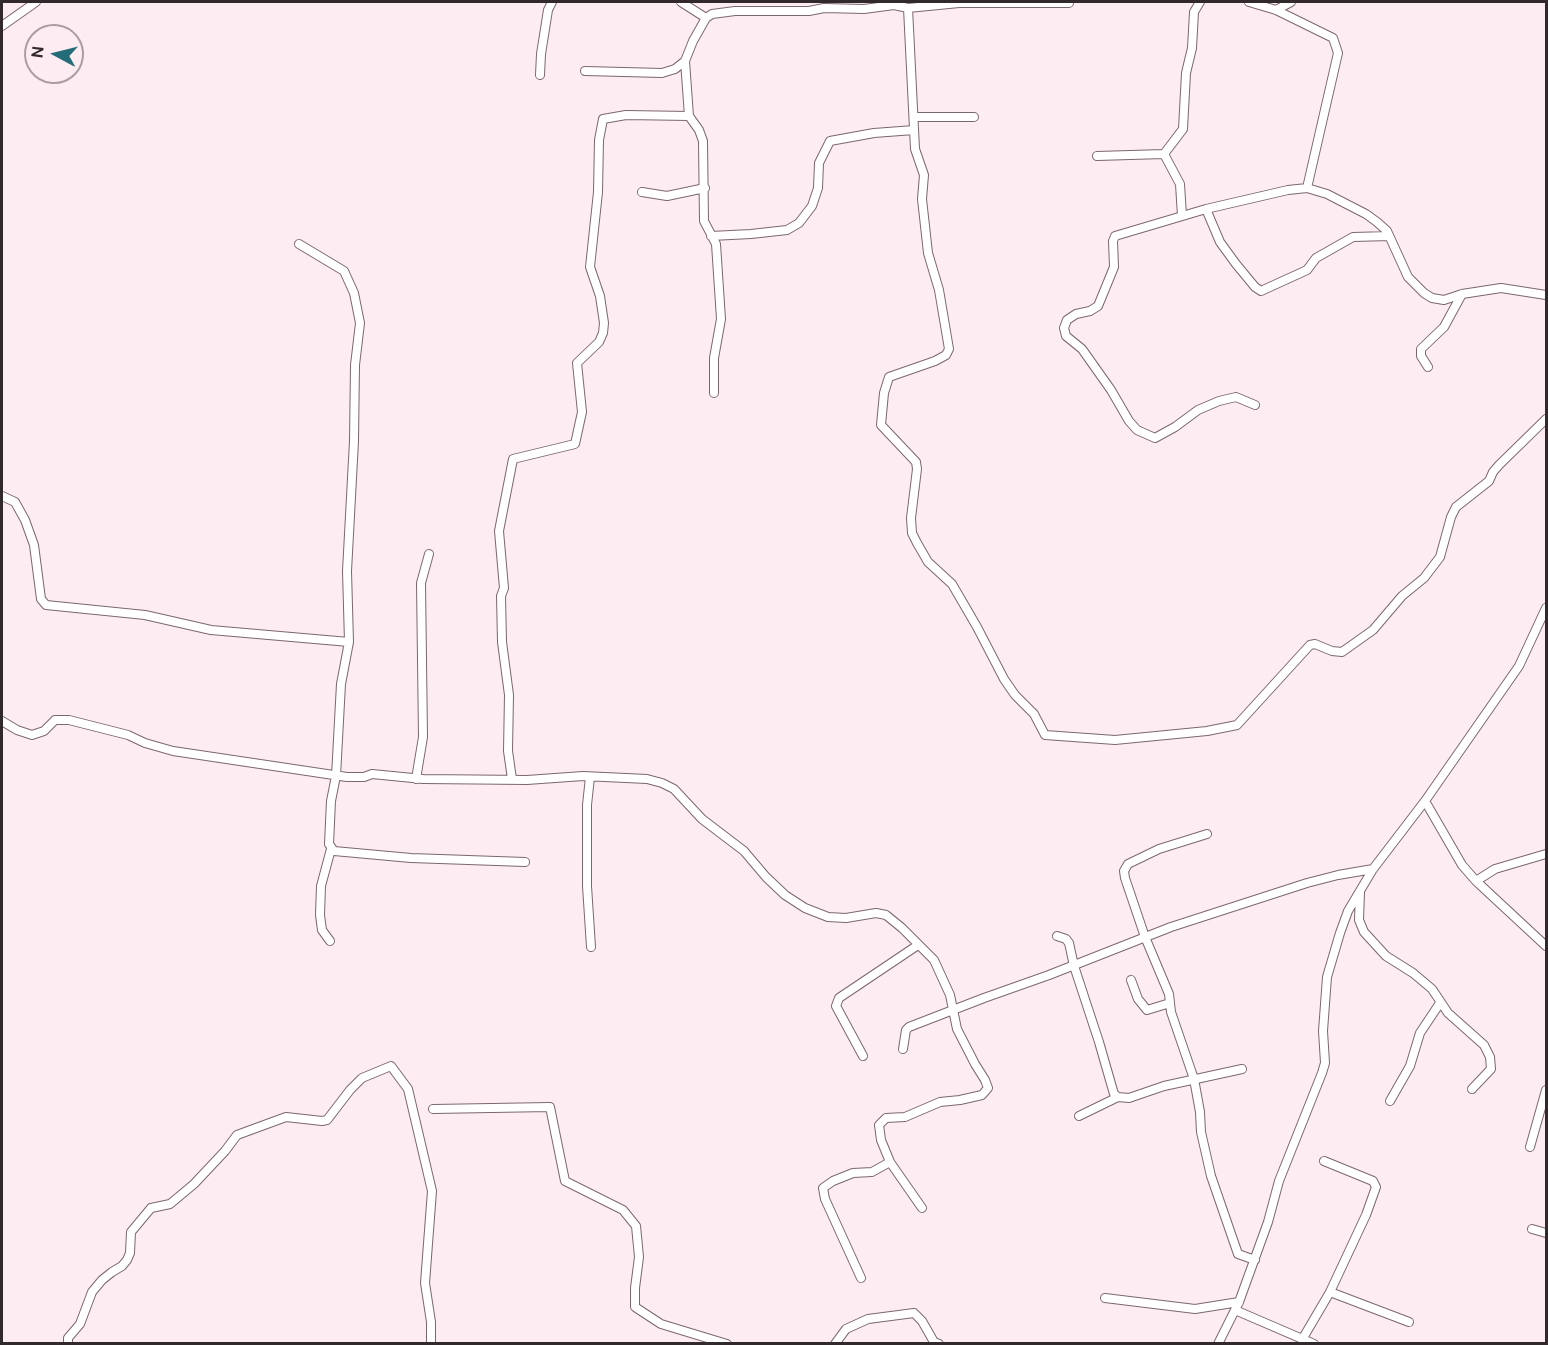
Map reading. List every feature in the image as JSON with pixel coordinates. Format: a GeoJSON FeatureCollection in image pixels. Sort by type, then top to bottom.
{"type":"FeatureCollection","features":[{"type":"Feature","properties":{"kind":"street"},"geometry":{"type":"LineString","coordinates":[[2,26],[36,2]]}},
{"type":"Feature","properties":{"kind":"street"},"geometry":{"type":"LineString","coordinates":[[540,75],[548,10],[552,2]]}},
{"type":"Feature","properties":{"kind":"street"},"geometry":{"type":"LineString","coordinates":[[681,2],[706,18]]}},
{"type":"Feature","properties":{"kind":"street"},"geometry":{"type":"LineString","coordinates":[[1164,154],[1183,129],[1186,73],[1192,48],[1194,12],[1200,2]]}},
{"type":"Feature","properties":{"kind":"street"},"geometry":{"type":"LineString","coordinates":[[1249,2],[1276,10],[1333,38],[1338,53],[1306,188]]}},
{"type":"Feature","properties":{"kind":"street"},"geometry":{"type":"LineString","coordinates":[[1276,10],[1291,2]]}},
{"type":"Feature","properties":{"kind":"street"},"geometry":{"type":"LineString","coordinates":[[714,393],[714,358],[721,319],[716,244],[704,221],[703,141],[699,130],[689,116],[685,61],[706,18],[721,12],[809,11],[824,8],[864,9],[894,3],[908,8],[959,3],[1069,3]]}},
{"type":"Feature","properties":{"kind":"street"},"geometry":{"type":"LineString","coordinates":[[908,8],[915,149],[924,175],[922,199],[928,253],[939,290],[949,349],[946,355],[935,361],[889,377],[884,393],[881,425],[916,462],[911,518],[912,533],[917,543],[928,562],[952,584],[1004,679],[1015,695],[1034,714],[1045,735],[1114,740],[1207,731],[1236,725],[1310,645],[1315,644],[1332,651],[1342,652],[1373,630],[1402,596],[1424,578],[1440,557],[1451,516],[1456,507],[1489,481],[1499,465],[1546,419]]}},
{"type":"Feature","properties":{"kind":"street"},"geometry":{"type":"LineString","coordinates":[[585,71],[667,72],[685,61]]}},
{"type":"Feature","properties":{"kind":"street"},"geometry":{"type":"LineString","coordinates":[[512,779],[508,751],[509,695],[502,642],[501,596],[504,588],[499,531],[513,459],[575,444],[582,412],[577,363],[599,342],[604,323],[600,296],[590,267],[599,140],[603,119],[626,115],[689,116]]}},
{"type":"Feature","properties":{"kind":"street"},"geometry":{"type":"LineString","coordinates":[[914,117],[974,117]]}},
{"type":"Feature","properties":{"kind":"street"},"geometry":{"type":"LineString","coordinates":[[711,236],[787,230],[799,223],[812,206],[818,188],[819,163],[830,141],[874,133],[914,130]]}},
{"type":"Feature","properties":{"kind":"street"},"geometry":{"type":"LineString","coordinates":[[1097,156],[1164,154]]}},
{"type":"Feature","properties":{"kind":"street"},"geometry":{"type":"LineString","coordinates":[[1164,154],[1180,184],[1182,216]]}},
{"type":"Feature","properties":{"kind":"street"},"geometry":{"type":"LineString","coordinates":[[642,192],[667,196],[705,188]]}},
{"type":"Feature","properties":{"kind":"street"},"geometry":{"type":"LineString","coordinates":[[1255,405],[1236,397],[1219,401],[1198,410],[1164,435],[1155,438],[1146,436],[1129,422],[1111,390],[1082,349],[1066,336],[1064,328],[1067,321],[1076,314],[1090,311],[1098,306],[1114,267],[1113,241],[1115,236],[1206,209],[1306,188],[1327,194],[1366,214],[1387,231],[1408,277],[1432,298],[1444,300],[1462,294],[1501,288],[1546,295]]}},
{"type":"Feature","properties":{"kind":"street"},"geometry":{"type":"LineString","coordinates":[[1206,209],[1220,242],[1236,264],[1261,291],[1306,270],[1316,258],[1353,237],[1389,236]]}},
{"type":"Feature","properties":{"kind":"street"},"geometry":{"type":"LineString","coordinates":[[299,244],[344,271],[354,293],[360,323],[355,365],[354,441],[347,571],[350,642],[341,684],[336,776],[331,801],[331,849],[321,886],[322,930],[330,941]]}},
{"type":"Feature","properties":{"kind":"street"},"geometry":{"type":"LineString","coordinates":[[1428,367],[1421,356],[1421,349],[1444,327],[1462,294]]}},
{"type":"Feature","properties":{"kind":"street"},"geometry":{"type":"LineString","coordinates":[[2,496],[15,502],[25,520],[34,545],[41,599],[46,605],[145,615],[211,630],[350,642]]}},
{"type":"Feature","properties":{"kind":"street"},"geometry":{"type":"LineString","coordinates":[[416,779],[423,736],[420,583],[429,554]]}},
{"type":"Feature","properties":{"kind":"street"},"geometry":{"type":"LineString","coordinates":[[1218,1344],[1237,1306],[1255,1260],[1279,1181],[1325,1063],[1323,1031],[1327,977],[1340,933],[1373,869],[1425,801],[1519,666],[1546,609]]}},
{"type":"Feature","properties":{"kind":"street"},"geometry":{"type":"LineString","coordinates":[[2,721],[17,730],[32,735],[44,731],[55,720],[69,720],[128,735],[144,743],[173,751],[336,776],[357,778],[372,774],[416,779],[512,779],[565,776],[646,779],[674,789],[702,819],[744,851],[785,895],[805,908],[828,917],[846,918],[876,913],[886,915],[934,960],[950,995],[957,1029],[988,1088],[982,1095],[940,1102],[905,1117],[886,1118],[879,1125],[881,1140],[890,1162],[922,1208]]}},
{"type":"Feature","properties":{"kind":"street"},"geometry":{"type":"LineString","coordinates":[[590,777],[587,805],[587,886],[591,947]]}},
{"type":"Feature","properties":{"kind":"street"},"geometry":{"type":"LineString","coordinates":[[1425,801],[1462,865],[1546,946]]}},
{"type":"Feature","properties":{"kind":"street"},"geometry":{"type":"LineString","coordinates":[[1207,834],[1159,849],[1128,864],[1124,871],[1145,938],[1169,994],[1194,1079],[1201,1132],[1211,1176],[1238,1254],[1255,1260]]}},
{"type":"Feature","properties":{"kind":"street"},"geometry":{"type":"LineString","coordinates":[[331,849],[411,858],[525,862]]}},
{"type":"Feature","properties":{"kind":"street"},"geometry":{"type":"LineString","coordinates":[[1476,880],[1496,869],[1546,854]]}},
{"type":"Feature","properties":{"kind":"street"},"geometry":{"type":"LineString","coordinates":[[903,1049],[906,1030],[909,1027],[1145,938],[1307,883],[1373,869]]}},
{"type":"Feature","properties":{"kind":"street"},"geometry":{"type":"LineString","coordinates":[[1360,891],[1359,920],[1364,932],[1386,956],[1432,989],[1448,1013],[1484,1045],[1490,1057],[1491,1069],[1472,1089]]}},
{"type":"Feature","properties":{"kind":"street"},"geometry":{"type":"LineString","coordinates":[[1057,936],[1066,939],[1069,943],[1114,1094],[1118,1097]]}},
{"type":"Feature","properties":{"kind":"street"},"geometry":{"type":"LineString","coordinates":[[863,1056],[836,1006],[839,998],[918,945]]}},
{"type":"Feature","properties":{"kind":"street"},"geometry":{"type":"LineString","coordinates":[[1131,980],[1138,999],[1147,1010],[1170,1003]]}},
{"type":"Feature","properties":{"kind":"street"},"geometry":{"type":"LineString","coordinates":[[1390,1101],[1410,1066],[1420,1033],[1440,1004]]}},
{"type":"Feature","properties":{"kind":"street"},"geometry":{"type":"LineString","coordinates":[[68,1344],[68,1338],[80,1324],[92,1292],[102,1280],[127,1260],[130,1253],[131,1232],[151,1208],[170,1204],[194,1184],[237,1135],[286,1117],[327,1120],[362,1078],[391,1066],[408,1089],[432,1191],[424,1283],[431,1322],[431,1344]]}},
{"type":"Feature","properties":{"kind":"street"},"geometry":{"type":"LineString","coordinates":[[1079,1116],[1118,1097],[1129,1098],[1164,1086],[1242,1069]]}},
{"type":"Feature","properties":{"kind":"street"},"geometry":{"type":"LineString","coordinates":[[1530,1147],[1546,1090]]}},
{"type":"Feature","properties":{"kind":"street"},"geometry":{"type":"LineString","coordinates":[[433,1109],[550,1107],[565,1181],[623,1210],[636,1226],[639,1257],[635,1307],[662,1324],[727,1344]]}},
{"type":"Feature","properties":{"kind":"street"},"geometry":{"type":"LineString","coordinates":[[1303,1338],[1330,1292],[1366,1215],[1376,1187],[1373,1181],[1324,1161]]}},
{"type":"Feature","properties":{"kind":"street"},"geometry":{"type":"LineString","coordinates":[[861,1278],[825,1199],[823,1188],[853,1173],[872,1172],[890,1162]]}},
{"type":"Feature","properties":{"kind":"street"},"geometry":{"type":"LineString","coordinates":[[1532,1229],[1546,1233]]}},
{"type":"Feature","properties":{"kind":"street"},"geometry":{"type":"LineString","coordinates":[[1330,1292],[1409,1322]]}},
{"type":"Feature","properties":{"kind":"street"},"geometry":{"type":"LineString","coordinates":[[1105,1298],[1195,1309],[1237,1306],[1314,1344]]}},
{"type":"Feature","properties":{"kind":"street"},"geometry":{"type":"LineString","coordinates":[[835,1344],[846,1329],[868,1319],[914,1313],[922,1321],[934,1342],[939,1344]]}}]}
